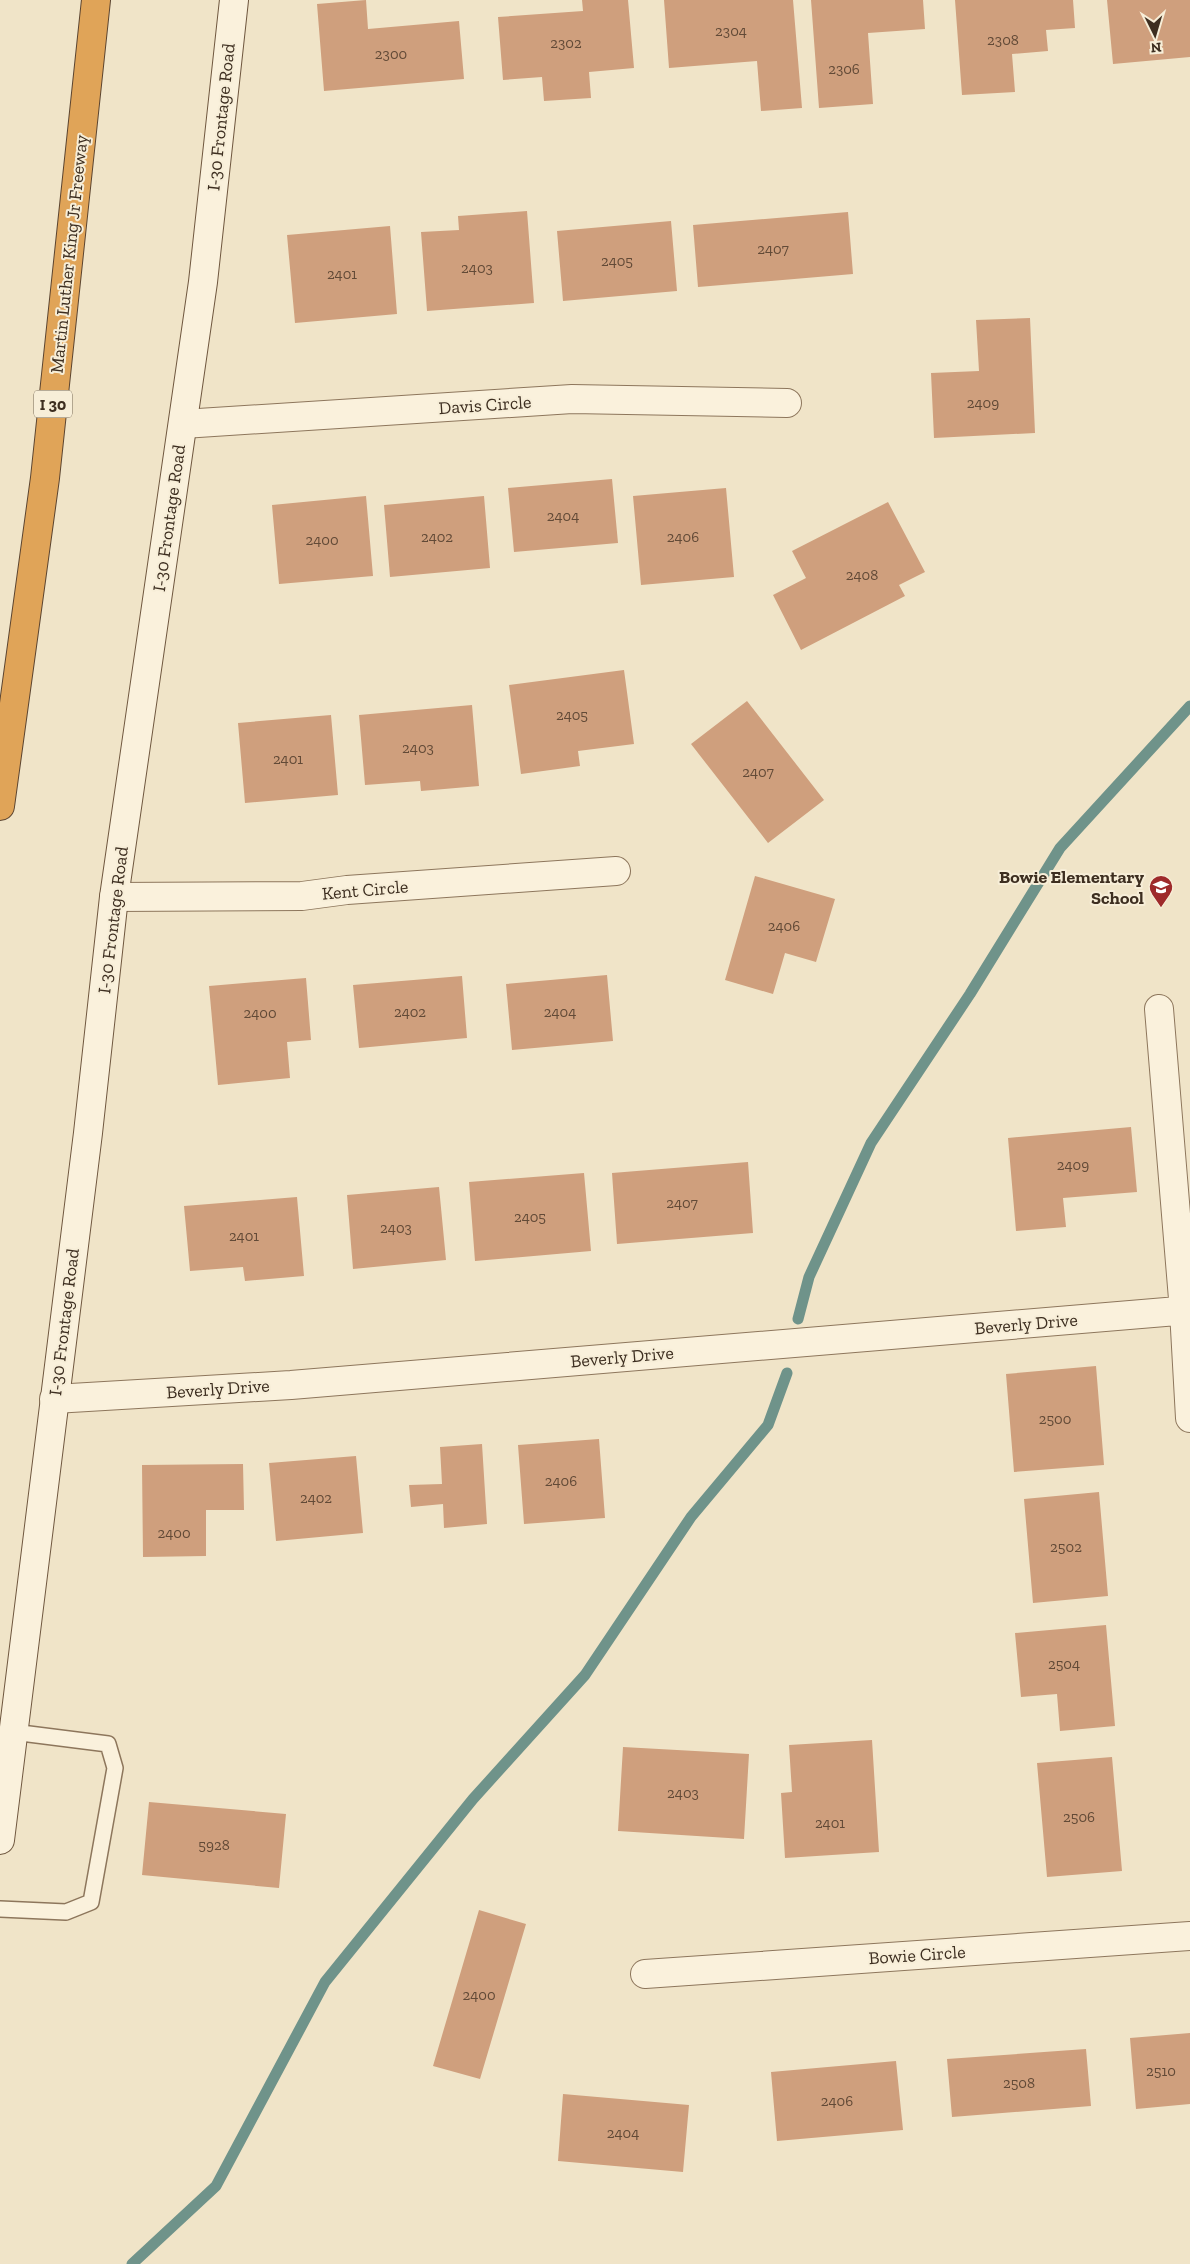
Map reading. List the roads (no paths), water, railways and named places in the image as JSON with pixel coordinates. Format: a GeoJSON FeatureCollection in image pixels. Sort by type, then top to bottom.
{"type":"FeatureCollection","features":[{"type":"Feature","properties":{"kind":"highway","name":"Martin Luther King Jr Freeway"},"geometry":{"type":"LineString","coordinates":[[0,806],[45,478],[96,0]]}},
{"type":"Feature","properties":{"kind":"street","name":"I-30 Frontage Road"},"geometry":{"type":"LineString","coordinates":[[0,1840],[88,1133],[114,897],[203,282],[234,0]]}},
{"type":"Feature","properties":{"kind":"street","name":"Davis Circle"},"geometry":{"type":"LineString","coordinates":[[183,424],[572,400],[787,403]]}},
{"type":"Feature","properties":{"kind":"street","name":"Kent Circle"},"geometry":{"type":"LineString","coordinates":[[114,897],[302,896],[347,890],[616,871]]}},
{"type":"Feature","properties":{"kind":"street"},"geometry":{"type":"LineString","coordinates":[[1159,1009],[1187,1311],[1190,1418]]}},
{"type":"Feature","properties":{"kind":"street","name":"Beverly Drive"},"geometry":{"type":"LineString","coordinates":[[54,1400],[300,1384],[1187,1311]]}},
{"type":"Feature","properties":{"kind":"street","name":"Bowie Circle"},"geometry":{"type":"LineString","coordinates":[[645,1974],[1190,1936]]}},
{"type":"Feature","properties":{"kind":"lane"},"geometry":{"type":"LineString","coordinates":[[0,1909],[66,1912],[90,1902],[115,1768],[108,1744],[13,1732]]}},
{"type":"Feature","properties":{"kind":"waterway"},"geometry":{"type":"LineString","coordinates":[[798,1319],[809,1277],[871,1143],[970,994],[1060,848],[1190,706]]}},
{"type":"Feature","properties":{"kind":"waterway"},"geometry":{"type":"LineString","coordinates":[[132,2264],[216,2186],[325,1982],[473,1799],[585,1675],[691,1517],[768,1425],[787,1373]]}},
{"type":"Feature","properties":{"kind":"place","name":"Bowie Elementary School"},"geometry":{"type":"Point","coordinates":[1161,908]}}]}
